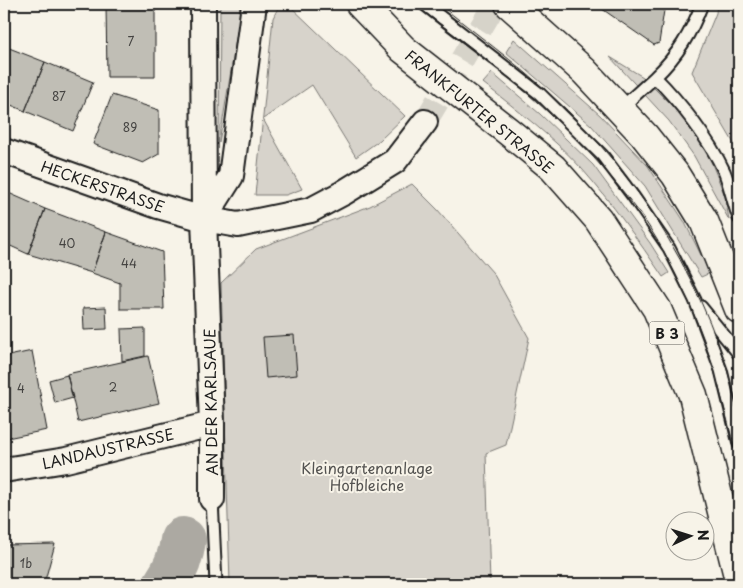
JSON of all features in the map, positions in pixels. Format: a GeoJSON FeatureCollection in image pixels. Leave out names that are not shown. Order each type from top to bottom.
{"type":"FeatureCollection","features":[{"type":"Feature","properties":{"kind":"main road","name":"FRANKFURTER STRASSE"},"geometry":{"type":"LineString","coordinates":[[360,4],[403,49],[553,168],[598,219],[657,308],[693,395],[739,580]]}},
{"type":"Feature","properties":{"kind":"main road"},"geometry":{"type":"LineString","coordinates":[[509,4],[584,70],[644,135],[675,174],[704,220],[739,309]]}},
{"type":"Feature","properties":{"kind":"street","name":"AN DER KARLSAUE"},"geometry":{"type":"LineString","coordinates":[[203,4],[204,219],[212,424],[212,499]]}},
{"type":"Feature","properties":{"kind":"street"},"geometry":{"type":"LineString","coordinates":[[204,219],[231,176],[254,4]]}},
{"type":"Feature","properties":{"kind":"street","name":"HECKERSTRASSE"},"geometry":{"type":"LineString","coordinates":[[4,151],[158,206],[204,219],[238,225],[311,210],[343,193],[395,161],[425,122]]}},
{"type":"Feature","properties":{"kind":"street","name":"LANDAUSTRASSE"},"geometry":{"type":"LineString","coordinates":[[4,470],[66,460],[212,424]]}},
{"type":"Feature","properties":{"kind":"lane"},"geometry":{"type":"LineString","coordinates":[[424,4],[540,94],[602,155],[633,196],[669,248],[695,300],[721,370],[739,444]]}},
{"type":"Feature","properties":{"kind":"lane"},"geometry":{"type":"LineString","coordinates":[[620,109],[672,59],[693,28],[702,4]]}},
{"type":"Feature","properties":{"kind":"lane"},"geometry":{"type":"LineString","coordinates":[[655,77],[674,96],[708,144],[724,171],[739,218]]}},
{"type":"Feature","properties":{"kind":"lane"},"geometry":{"type":"LineString","coordinates":[[695,300],[739,354]]}},
{"type":"Feature","properties":{"kind":"lane","name":"AN DER KARLSAUE"},"geometry":{"type":"LineString","coordinates":[[212,499],[216,584]]}},
{"type":"Feature","properties":{"kind":"green space"},"geometry":{"type":"Polygon","coordinates":[[[220,4],[242,4],[219,143],[220,4]]]}},
{"type":"Feature","properties":{"kind":"green space"},"geometry":{"type":"Polygon","coordinates":[[[280,4],[288,4],[405,116],[380,140],[356,157],[312,85],[263,119],[302,189],[286,195],[255,195],[273,18],[280,4]]]}},
{"type":"Feature","properties":{"kind":"green space"},"geometry":{"type":"Polygon","coordinates":[[[717,4],[739,4],[739,152],[692,72],[716,13],[717,4]]]}},
{"type":"Feature","properties":{"kind":"green space"},"geometry":{"type":"Polygon","coordinates":[[[514,39],[600,115],[648,166],[684,221],[710,273],[701,277],[645,186],[591,125],[506,52],[514,39]]]}},
{"type":"Feature","properties":{"kind":"green space"},"geometry":{"type":"Polygon","coordinates":[[[610,57],[643,77],[683,117],[708,154],[725,196],[729,220],[694,156],[669,121],[610,57]]]}},
{"type":"Feature","properties":{"kind":"green space"},"geometry":{"type":"Polygon","coordinates":[[[492,73],[540,114],[593,165],[650,243],[669,273],[663,277],[614,208],[571,157],[483,83],[492,73]]]}},
{"type":"Feature","properties":{"kind":"green space","name":"Kleingartenanlage Hofbleiche"},"geometry":{"type":"Polygon","coordinates":[[[412,184],[437,209],[493,273],[529,338],[506,445],[486,453],[490,584],[230,584],[221,283],[256,249],[370,206],[412,184]]]}},
{"type":"Feature","properties":{"kind":"building"},"geometry":{"type":"Polygon","coordinates":[[[106,4],[155,4],[155,77],[107,77],[106,4]]]}},
{"type":"Feature","properties":{"kind":"building"},"geometry":{"type":"Polygon","coordinates":[[[595,4],[665,4],[659,43],[654,45],[595,4]]]}},
{"type":"Feature","properties":{"kind":"building"},"geometry":{"type":"Polygon","coordinates":[[[4,46],[45,62],[25,111],[4,102],[4,46]]]}},
{"type":"Feature","properties":{"kind":"building"},"geometry":{"type":"Polygon","coordinates":[[[45,62],[93,82],[73,131],[25,111],[45,62]]]}},
{"type":"Feature","properties":{"kind":"building"},"geometry":{"type":"Polygon","coordinates":[[[112,95],[159,110],[159,154],[143,163],[93,144],[112,95]]]}},
{"type":"Feature","properties":{"kind":"building"},"geometry":{"type":"Polygon","coordinates":[[[4,191],[45,209],[28,254],[4,243],[4,191]]]}},
{"type":"Feature","properties":{"kind":"building"},"geometry":{"type":"Polygon","coordinates":[[[45,209],[106,232],[92,273],[28,254],[45,209]]]}},
{"type":"Feature","properties":{"kind":"building"},"geometry":{"type":"Polygon","coordinates":[[[106,232],[162,252],[164,309],[120,309],[120,283],[92,273],[106,232]]]}},
{"type":"Feature","properties":{"kind":"building"},"geometry":{"type":"Polygon","coordinates":[[[106,307],[107,329],[84,330],[83,308],[106,307]]]}},
{"type":"Feature","properties":{"kind":"building"},"geometry":{"type":"Polygon","coordinates":[[[145,328],[145,356],[122,361],[121,329],[145,328]]]}},
{"type":"Feature","properties":{"kind":"building"},"geometry":{"type":"Polygon","coordinates":[[[294,335],[297,375],[266,378],[263,337],[294,335]]]}},
{"type":"Feature","properties":{"kind":"building"},"geometry":{"type":"Polygon","coordinates":[[[32,351],[47,430],[7,438],[4,420],[4,357],[32,351]]]}},
{"type":"Feature","properties":{"kind":"building"},"geometry":{"type":"Polygon","coordinates":[[[148,356],[159,403],[78,422],[67,374],[148,356]]]}},
{"type":"Feature","properties":{"kind":"building"},"geometry":{"type":"Polygon","coordinates":[[[67,375],[73,398],[55,403],[49,380],[67,375]]]}},
{"type":"Feature","properties":{"kind":"building"},"geometry":{"type":"Polygon","coordinates":[[[55,544],[44,584],[4,584],[4,545],[55,544]]]}},
{"type":"Feature","properties":{"kind":"waterway"},"geometry":{"type":"LineString","coordinates":[[166,584],[178,563],[183,540]]}},
{"type":"Feature","properties":{"kind":"tunnel"},"geometry":{"type":"LineString","coordinates":[[425,122],[495,4]]}},
{"type":"Feature","properties":{"kind":"tram line"},"geometry":{"type":"LineString","coordinates":[[414,4],[496,67],[543,107],[593,157],[649,226],[684,291],[698,324],[719,388],[739,468]]}},
{"type":"Feature","properties":{"kind":"tram line"},"geometry":{"type":"LineString","coordinates":[[439,4],[550,94],[615,163],[643,200],[691,280],[710,322],[726,366],[739,412]]}}]}
